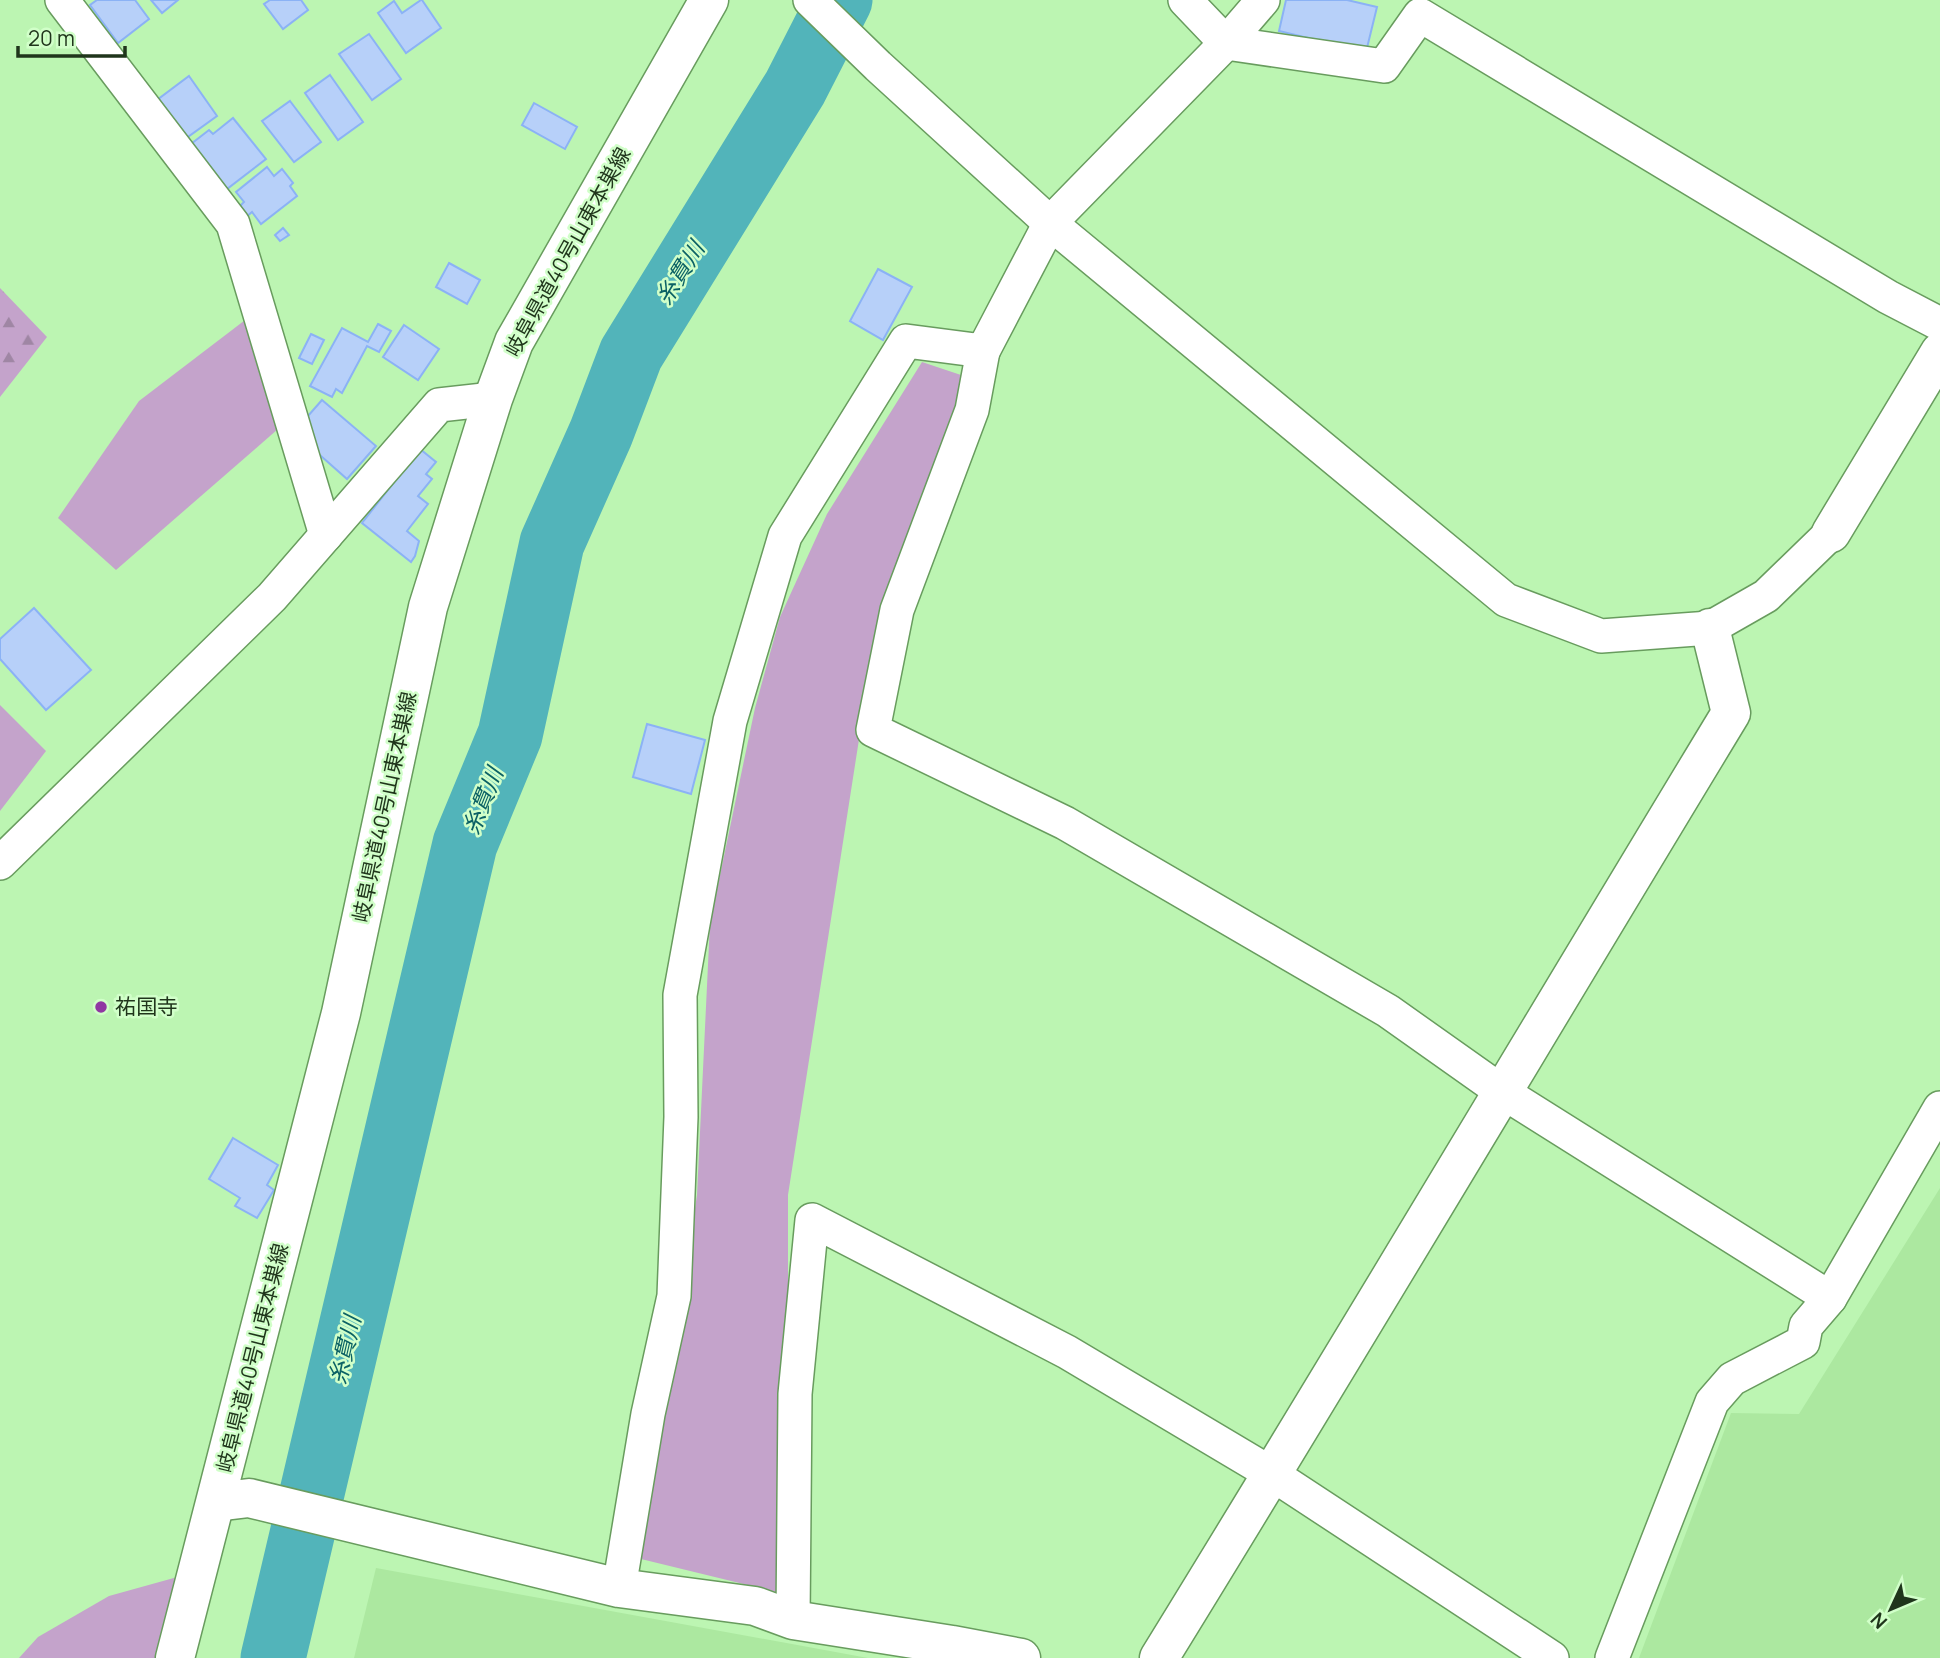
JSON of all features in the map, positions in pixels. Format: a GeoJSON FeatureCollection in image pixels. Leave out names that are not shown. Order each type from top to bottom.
{"type":"FeatureCollection","features":[{"type":"Feature","properties":{"kind":"street"},"geometry":{"type":"LineString","coordinates":[[62,0],[233,224],[326,536]]}},
{"type":"Feature","properties":{"kind":"street","name":"岐阜県道40号山東本巣線"},"geometry":{"type":"LineString","coordinates":[[175,1658],[233,1500],[428,607],[493,399],[514,342],[709,0]]}},
{"type":"Feature","properties":{"kind":"street"},"geometry":{"type":"LineString","coordinates":[[810,0],[1050,223],[1506,600],[1601,636],[1710,628],[1766,596],[1831,533],[1940,352]]}},
{"type":"Feature","properties":{"kind":"street"},"geometry":{"type":"LineString","coordinates":[[1185,0],[1226,43],[1384,66],[1420,15],[1888,297],[1940,324]]}},
{"type":"Feature","properties":{"kind":"street"},"geometry":{"type":"LineString","coordinates":[[1263,0],[1226,43],[1050,223],[983,351],[972,410],[897,610],[873,730],[1077,830],[1388,1011],[1501,1091],[1830,1298]]}},
{"type":"Feature","properties":{"kind":"street"},"geometry":{"type":"LineString","coordinates":[[619,1588],[648,1415],[674,1296],[681,1117],[680,995],[730,720],[740,682],[785,536],[906,341],[983,351]]}},
{"type":"Feature","properties":{"kind":"street"},"geometry":{"type":"LineString","coordinates":[[0,863],[272,597],[439,405],[493,399]]}},
{"type":"Feature","properties":{"kind":"street"},"geometry":{"type":"LineString","coordinates":[[1159,1658],[1731,713],[1710,628]]}},
{"type":"Feature","properties":{"kind":"street"},"geometry":{"type":"LineString","coordinates":[[1612,1658],[1712,1402],[1732,1379],[1803,1342],[1806,1325],[1830,1298],[1940,1108]]}},
{"type":"Feature","properties":{"kind":"street"},"geometry":{"type":"LineString","coordinates":[[793,1620],[795,1394],[812,1220],[1067,1352],[1272,1474],[1552,1658]]}},
{"type":"Feature","properties":{"kind":"street"},"geometry":{"type":"LineString","coordinates":[[233,1500],[354,1523],[619,1588],[755,1606],[793,1620],[1021,1658]]}},
{"type":"Feature","properties":{"kind":"shaded area"},"geometry":{"type":"Polygon","coordinates":[[[1940,1188],[1940,1658],[1639,1658],[1731,1413],[1799,1414],[1940,1188]]]}},
{"type":"Feature","properties":{"kind":"shaded area"},"geometry":{"type":"Polygon","coordinates":[[[376,1568],[868,1658],[354,1658],[376,1568]]]}},
{"type":"Feature","properties":{"kind":"green space"},"geometry":{"type":"Polygon","coordinates":[[[0,288],[47,337],[0,397],[0,288]]]}},
{"type":"Feature","properties":{"kind":"green space"},"geometry":{"type":"Polygon","coordinates":[[[253,314],[278,429],[116,570],[58,518],[139,401],[253,314]]]}},
{"type":"Feature","properties":{"kind":"green space"},"geometry":{"type":"Polygon","coordinates":[[[922,362],[967,377],[860,733],[788,1195],[788,1595],[641,1559],[697,1195],[710,923],[755,708],[780,617],[827,514],[922,362]]]}},
{"type":"Feature","properties":{"kind":"green space"},"geometry":{"type":"Polygon","coordinates":[[[0,705],[46,751],[0,811],[0,705]]]}},
{"type":"Feature","properties":{"kind":"green space"},"geometry":{"type":"Polygon","coordinates":[[[181,1576],[157,1658],[19,1658],[38,1637],[109,1596],[181,1576]]]}},
{"type":"Feature","properties":{"kind":"building"},"geometry":{"type":"Polygon","coordinates":[[[97,0],[135,0],[149,19],[118,43],[90,5],[97,0]]]}},
{"type":"Feature","properties":{"kind":"building"},"geometry":{"type":"Polygon","coordinates":[[[151,0],[178,0],[162,13],[151,0]]]}},
{"type":"Feature","properties":{"kind":"building"},"geometry":{"type":"Polygon","coordinates":[[[270,0],[301,0],[308,10],[283,29],[264,4],[270,0]]]}},
{"type":"Feature","properties":{"kind":"building"},"geometry":{"type":"Polygon","coordinates":[[[421,0],[441,28],[406,53],[378,13],[394,1],[402,13],[421,0]]]}},
{"type":"Feature","properties":{"kind":"building"},"geometry":{"type":"Polygon","coordinates":[[[1286,0],[1347,0],[1377,7],[1366,52],[1279,31],[1286,0]]]}},
{"type":"Feature","properties":{"kind":"building"},"geometry":{"type":"Polygon","coordinates":[[[369,34],[401,79],[372,100],[339,54],[369,34]]]}},
{"type":"Feature","properties":{"kind":"building"},"geometry":{"type":"Polygon","coordinates":[[[330,75],[363,122],[338,140],[305,93],[330,75]]]}},
{"type":"Feature","properties":{"kind":"building"},"geometry":{"type":"Polygon","coordinates":[[[189,76],[217,116],[185,139],[157,100],[189,76]]]}},
{"type":"Feature","properties":{"kind":"building"},"geometry":{"type":"Polygon","coordinates":[[[290,101],[321,142],[294,162],[262,121],[290,101]]]}},
{"type":"Feature","properties":{"kind":"building"},"geometry":{"type":"Polygon","coordinates":[[[534,103],[577,127],[565,149],[522,125],[534,103]]]}},
{"type":"Feature","properties":{"kind":"building"},"geometry":{"type":"Polygon","coordinates":[[[233,118],[266,159],[227,189],[191,144],[209,130],[213,134],[233,118]]]}},
{"type":"Feature","properties":{"kind":"building"},"geometry":{"type":"Polygon","coordinates":[[[267,167],[274,176],[282,169],[293,183],[290,186],[297,196],[261,224],[252,212],[245,218],[238,208],[244,202],[236,192],[267,167]]]}},
{"type":"Feature","properties":{"kind":"building"},"geometry":{"type":"Polygon","coordinates":[[[283,228],[289,235],[280,241],[275,235],[283,228]]]}},
{"type":"Feature","properties":{"kind":"building"},"geometry":{"type":"Polygon","coordinates":[[[449,263],[480,280],[467,304],[436,287],[449,263]]]}},
{"type":"Feature","properties":{"kind":"building"},"geometry":{"type":"Polygon","coordinates":[[[878,269],[912,287],[883,340],[850,321],[878,269]]]}},
{"type":"Feature","properties":{"kind":"building"},"geometry":{"type":"Polygon","coordinates":[[[378,324],[391,331],[379,352],[367,346],[342,393],[336,389],[332,397],[310,386],[342,328],[368,342],[378,324]]]}},
{"type":"Feature","properties":{"kind":"building"},"geometry":{"type":"Polygon","coordinates":[[[404,325],[439,349],[418,380],[383,357],[404,325]]]}},
{"type":"Feature","properties":{"kind":"building"},"geometry":{"type":"Polygon","coordinates":[[[311,334],[324,340],[312,364],[299,358],[311,334]]]}},
{"type":"Feature","properties":{"kind":"building"},"geometry":{"type":"Polygon","coordinates":[[[322,400],[376,446],[347,479],[304,441],[300,425],[322,400]]]}},
{"type":"Feature","properties":{"kind":"building"},"geometry":{"type":"Polygon","coordinates":[[[420,449],[436,462],[426,474],[432,479],[418,496],[428,504],[407,531],[419,541],[411,562],[362,523],[420,449]]]}},
{"type":"Feature","properties":{"kind":"building"},"geometry":{"type":"Polygon","coordinates":[[[34,608],[91,670],[46,710],[0,659],[0,639],[34,608]]]}},
{"type":"Feature","properties":{"kind":"building"},"geometry":{"type":"Polygon","coordinates":[[[647,724],[705,740],[691,794],[633,777],[647,724]]]}},
{"type":"Feature","properties":{"kind":"building"},"geometry":{"type":"Polygon","coordinates":[[[233,1138],[278,1165],[267,1185],[274,1190],[257,1218],[235,1206],[240,1198],[209,1179],[233,1138]]]}},
{"type":"Feature","properties":{"kind":"waterway","name":"糸貫川"},"geometry":{"type":"LineString","coordinates":[[273,1658],[465,844],[510,735],[552,543],[601,433],[631,354],[795,88],[840,0]]}},
{"type":"Feature","properties":{"kind":"place","name":"祐国寺"},"geometry":{"type":"Point","coordinates":[101,1007]}}]}
